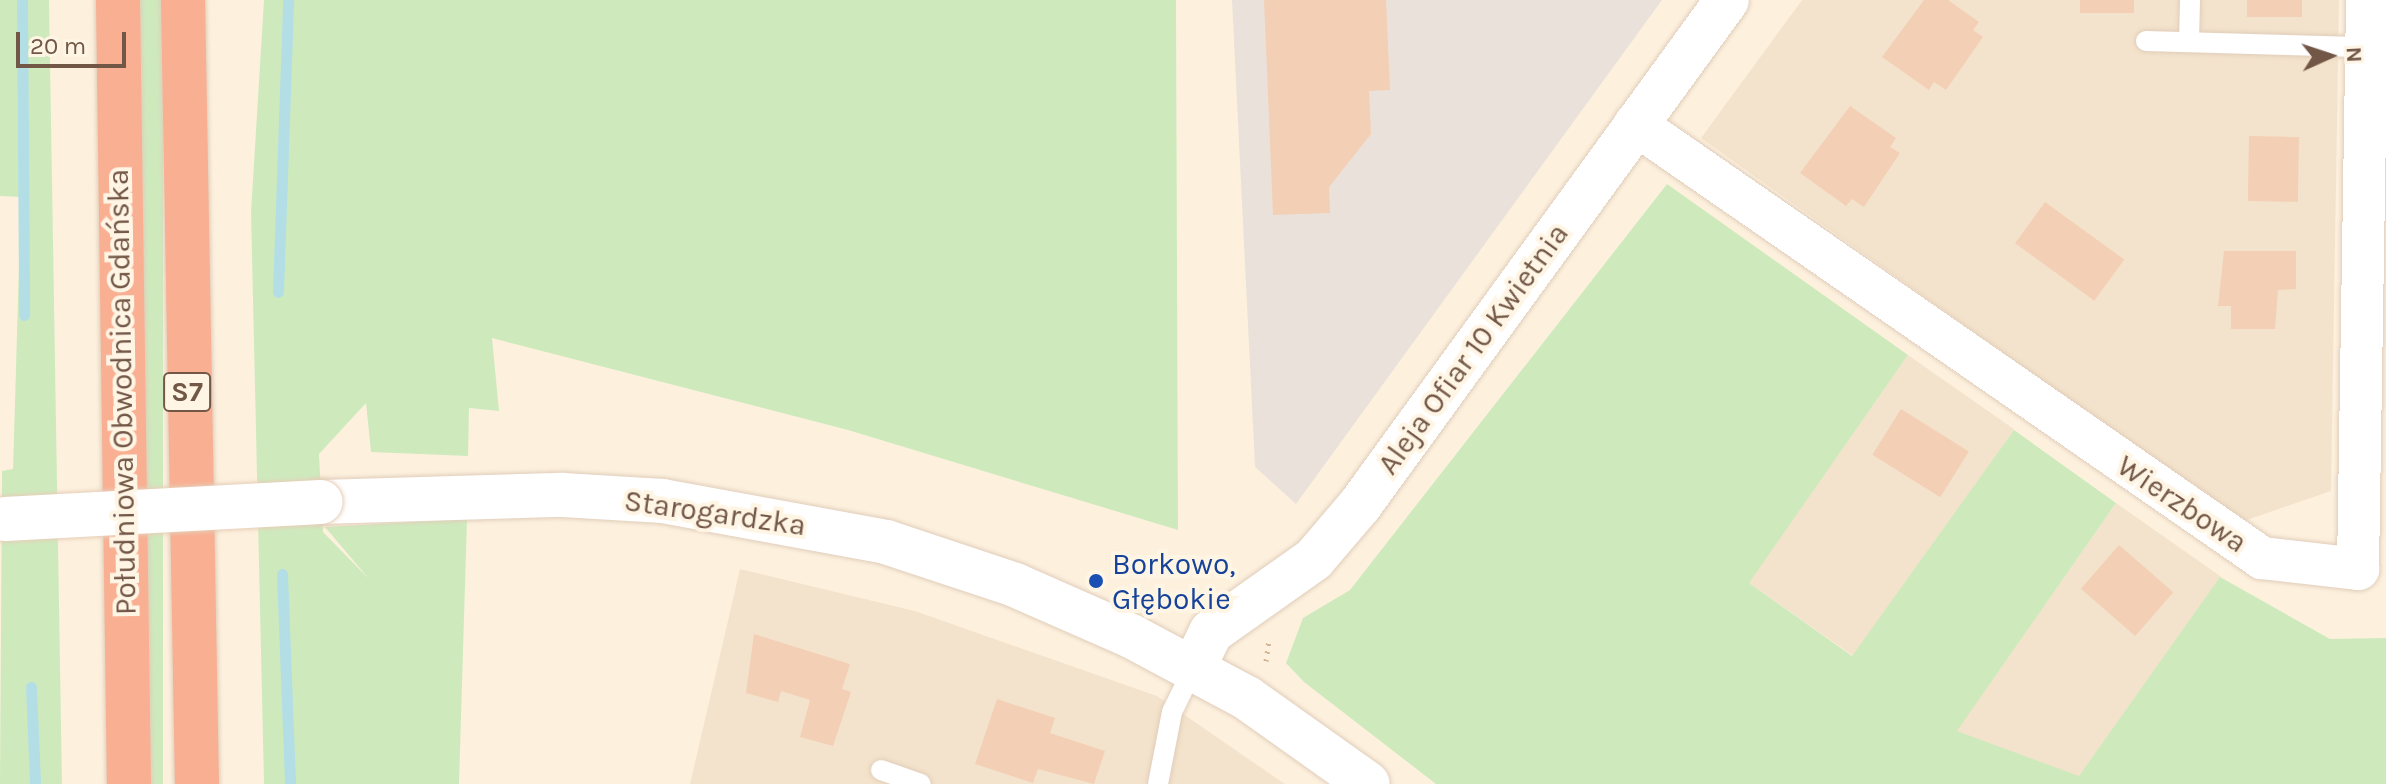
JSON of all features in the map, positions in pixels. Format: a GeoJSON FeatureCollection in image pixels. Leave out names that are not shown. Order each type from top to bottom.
{"type":"FeatureCollection","features":[{"type":"Feature","properties":{"kind":"highway","name":"Południowa Obwodnica Gdańska"},"geometry":{"type":"LineString","coordinates":[[118,0],[129,784]]}},
{"type":"Feature","properties":{"kind":"highway","name":"S7"},"geometry":{"type":"LineString","coordinates":[[183,0],[197,784]]}},
{"type":"Feature","properties":{"kind":"main road","name":"Aleja Ofiar 10 Kwietnia"},"geometry":{"type":"LineString","coordinates":[[1193,669],[1211,632],[1314,559],[1360,505],[1727,0]]}},
{"type":"Feature","properties":{"kind":"main road","name":"Starogardzka"},"geometry":{"type":"LineString","coordinates":[[2,519],[321,502],[563,495],[758,515],[886,542],[1015,585],[1193,669],[1297,730],[1368,784]]}},
{"type":"Feature","properties":{"kind":"street","name":"Wierzbowa"},"geometry":{"type":"LineString","coordinates":[[1635,124],[2262,558],[2358,569],[2367,0]]}},
{"type":"Feature","properties":{"kind":"lane"},"geometry":{"type":"LineString","coordinates":[[2189,42],[2190,0]]}},
{"type":"Feature","properties":{"kind":"lane"},"geometry":{"type":"LineString","coordinates":[[2146,41],[2366,47]]}},
{"type":"Feature","properties":{"kind":"lane"},"geometry":{"type":"LineString","coordinates":[[1158,784],[1172,712],[1193,669]]}},
{"type":"Feature","properties":{"kind":"lane"},"geometry":{"type":"LineString","coordinates":[[881,770],[921,784]]}},
{"type":"Feature","properties":{"kind":"shaded area"},"geometry":{"type":"Polygon","coordinates":[[[1232,0],[1662,0],[1296,504],[1255,467],[1232,0]]]}},
{"type":"Feature","properties":{"kind":"shaded area"},"geometry":{"type":"Polygon","coordinates":[[[1802,0],[2339,0],[2331,491],[2241,522],[1701,138],[1802,0]]]}},
{"type":"Feature","properties":{"kind":"shaded area"},"geometry":{"type":"Polygon","coordinates":[[[1908,355],[2014,430],[1855,657],[1749,583],[1908,355]]]}},
{"type":"Feature","properties":{"kind":"shaded area"},"geometry":{"type":"Polygon","coordinates":[[[2116,503],[2221,576],[2076,784],[2033,784],[1957,731],[2116,503]]]}},
{"type":"Feature","properties":{"kind":"shaded area"},"geometry":{"type":"Polygon","coordinates":[[[740,569],[915,611],[1157,696],[1285,784],[690,784],[740,569]]]}},
{"type":"Feature","properties":{"kind":"green space"},"geometry":{"type":"Polygon","coordinates":[[[0,0],[49,0],[62,784],[0,784],[2,471],[13,469],[21,197],[0,196],[0,0]]]}},
{"type":"Feature","properties":{"kind":"green space"},"geometry":{"type":"Polygon","coordinates":[[[138,0],[163,0],[163,784],[138,784],[138,0]]]}},
{"type":"Feature","properties":{"kind":"green space"},"geometry":{"type":"Polygon","coordinates":[[[264,0],[1176,0],[1178,530],[848,430],[492,338],[499,411],[469,408],[468,456],[371,452],[366,403],[319,454],[323,532],[369,579],[325,527],[467,519],[459,784],[264,784],[251,212],[264,0]]]}},
{"type":"Feature","properties":{"kind":"green space"},"geometry":{"type":"Polygon","coordinates":[[[1667,184],[1908,355],[1749,583],[1852,656],[2014,430],[2116,503],[1957,731],[2079,776],[2220,577],[2330,639],[2386,638],[2386,784],[1436,784],[1304,682],[1286,663],[1303,618],[1350,590],[1667,184]]]}},
{"type":"Feature","properties":{"kind":"building"},"geometry":{"type":"Polygon","coordinates":[[[1264,0],[1386,0],[1390,90],[1369,91],[1371,134],[1329,187],[1330,213],[1273,215],[1264,0]]]}},
{"type":"Feature","properties":{"kind":"building"},"geometry":{"type":"Polygon","coordinates":[[[1924,0],[1948,0],[1979,22],[1973,30],[1983,37],[1946,90],[1934,82],[1929,90],[1882,57],[1924,0]]]}},
{"type":"Feature","properties":{"kind":"building"},"geometry":{"type":"Polygon","coordinates":[[[2080,0],[2134,0],[2134,13],[2080,13],[2080,0]]]}},
{"type":"Feature","properties":{"kind":"building"},"geometry":{"type":"Polygon","coordinates":[[[2247,0],[2302,0],[2302,17],[2247,17],[2247,0]]]}},
{"type":"Feature","properties":{"kind":"building"},"geometry":{"type":"Polygon","coordinates":[[[1850,106],[1896,138],[1890,147],[1900,153],[1864,207],[1852,199],[1846,206],[1800,173],[1850,106]]]}},
{"type":"Feature","properties":{"kind":"building"},"geometry":{"type":"Polygon","coordinates":[[[2249,136],[2299,137],[2298,202],[2248,201],[2249,136]]]}},
{"type":"Feature","properties":{"kind":"building"},"geometry":{"type":"Polygon","coordinates":[[[2045,202],[2124,260],[2094,301],[2015,243],[2045,202]]]}},
{"type":"Feature","properties":{"kind":"building"},"geometry":{"type":"Polygon","coordinates":[[[2224,251],[2296,251],[2296,289],[2278,290],[2275,329],[2231,329],[2231,306],[2218,306],[2224,251]]]}},
{"type":"Feature","properties":{"kind":"building"},"geometry":{"type":"Polygon","coordinates":[[[1901,409],[1969,451],[1940,497],[1872,455],[1901,409]]]}},
{"type":"Feature","properties":{"kind":"building"},"geometry":{"type":"Polygon","coordinates":[[[2119,545],[2173,592],[2135,636],[2081,589],[2119,545]]]}},
{"type":"Feature","properties":{"kind":"building"},"geometry":{"type":"Polygon","coordinates":[[[754,634],[850,664],[842,689],[851,692],[833,746],[800,737],[810,700],[781,691],[778,702],[746,693],[754,634]]]}},
{"type":"Feature","properties":{"kind":"building"},"geometry":{"type":"Polygon","coordinates":[[[997,699],[1055,718],[1050,733],[1105,751],[1094,784],[1038,769],[1033,783],[975,764],[997,699]]]}},
{"type":"Feature","properties":{"kind":"waterway"},"geometry":{"type":"LineString","coordinates":[[22,0],[24,315]]}},
{"type":"Feature","properties":{"kind":"waterway"},"geometry":{"type":"LineString","coordinates":[[278,292],[288,0]]}},
{"type":"Feature","properties":{"kind":"waterway"},"geometry":{"type":"LineString","coordinates":[[282,574],[290,784]]}},
{"type":"Feature","properties":{"kind":"waterway"},"geometry":{"type":"LineString","coordinates":[[31,687],[35,784]]}},
{"type":"Feature","properties":{"kind":"place","name":"Borkowo, Głębokie"},"geometry":{"type":"Point","coordinates":[1096,581]}}]}
